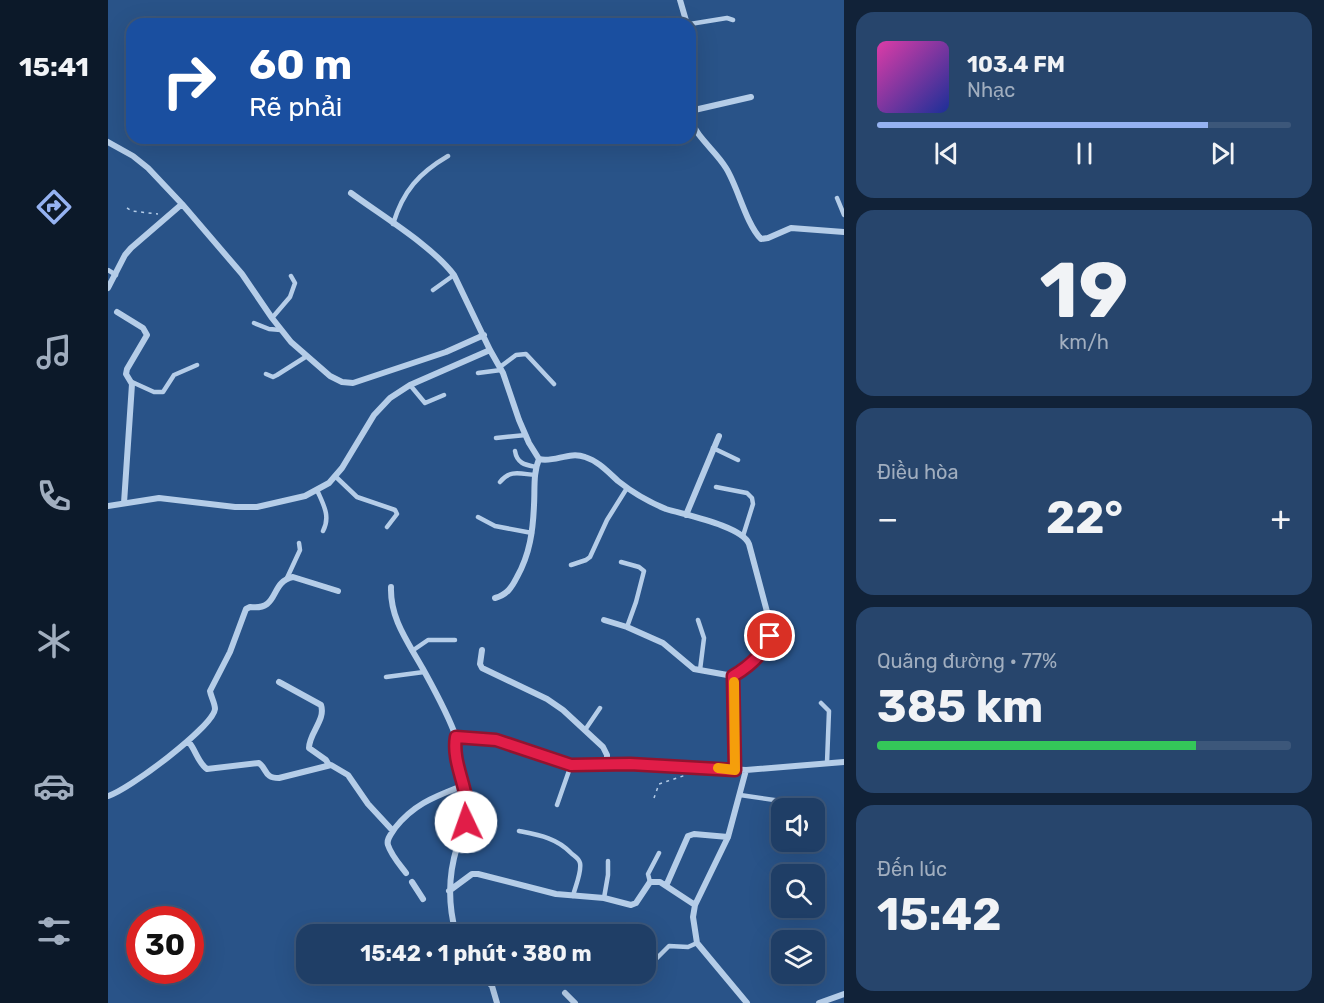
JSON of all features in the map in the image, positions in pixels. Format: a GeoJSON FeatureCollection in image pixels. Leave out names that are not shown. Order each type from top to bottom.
{"type":"FeatureCollection","features":[{"type":"Feature","properties":{"kind":"street"},"geometry":{"type":"LineString","coordinates":[[680,0],[686,18]]}},
{"type":"Feature","properties":{"kind":"street"},"geometry":{"type":"LineString","coordinates":[[696,110],[751,97]]}},
{"type":"Feature","properties":{"kind":"street"},"geometry":{"type":"LineString","coordinates":[[696,130],[726,166],[755,230],[761,238],[768,238],[791,228],[844,232]]}},
{"type":"Feature","properties":{"kind":"street"},"geometry":{"type":"LineString","coordinates":[[108,142],[133,156],[182,204],[242,274],[280,330],[330,376],[342,382],[353,383],[446,352],[487,342]]}},
{"type":"Feature","properties":{"kind":"street"},"geometry":{"type":"LineString","coordinates":[[351,193],[420,244],[454,275],[500,368],[526,435],[539,459],[535,475],[532,532],[523,566],[503,596],[495,598]]}},
{"type":"Feature","properties":{"kind":"street"},"geometry":{"type":"LineString","coordinates":[[108,288],[130,248],[182,204]]}},
{"type":"Feature","properties":{"kind":"street"},"geometry":{"type":"LineString","coordinates":[[117,312],[146,332],[144,343],[127,369],[127,378],[132,385],[124,503]]}},
{"type":"Feature","properties":{"kind":"street"},"geometry":{"type":"LineString","coordinates":[[108,506],[159,498],[235,507],[257,507],[305,496],[329,483],[342,468],[374,415],[390,398],[487,342]]}},
{"type":"Feature","properties":{"kind":"street"},"geometry":{"type":"LineString","coordinates":[[686,515],[719,436]]}},
{"type":"Feature","properties":{"kind":"street"},"geometry":{"type":"LineString","coordinates":[[539,459],[583,456],[605,469],[627,488],[648,501],[731,529],[743,536],[749,544],[770,628],[766,645],[760,654],[745,669],[733,676],[690,667],[663,644],[627,627],[604,620]]}},
{"type":"Feature","properties":{"kind":"street"},"geometry":{"type":"LineString","coordinates":[[108,796],[123,790],[188,741],[215,710],[210,691],[230,652],[246,609],[265,606],[282,581],[287,578],[293,577],[338,591]]}},
{"type":"Feature","properties":{"kind":"street"},"geometry":{"type":"LineString","coordinates":[[391,587],[390,599],[395,620],[456,737],[455,745],[462,786],[467,800],[467,816],[454,855],[449,891],[454,924]]}},
{"type":"Feature","properties":{"kind":"street"},"geometry":{"type":"LineString","coordinates":[[482,650],[480,658],[482,668],[548,699],[606,751],[607,764]]}},
{"type":"Feature","properties":{"kind":"street"},"geometry":{"type":"LineString","coordinates":[[733,676],[735,770]]}},
{"type":"Feature","properties":{"kind":"street"},"geometry":{"type":"LineString","coordinates":[[279,682],[321,705],[322,716],[312,732],[309,745],[311,751],[329,765],[348,775],[368,804],[393,831]]}},
{"type":"Feature","properties":{"kind":"street"},"geometry":{"type":"LineString","coordinates":[[456,737],[496,740],[571,765],[607,764],[746,770],[844,762]]}},
{"type":"Feature","properties":{"kind":"street"},"geometry":{"type":"LineString","coordinates":[[188,741],[201,765],[207,769],[259,764],[272,778],[279,778],[329,765]]}},
{"type":"Feature","properties":{"kind":"street"},"geometry":{"type":"LineString","coordinates":[[746,770],[728,837],[695,905],[693,917],[697,943],[747,1003]]}},
{"type":"Feature","properties":{"kind":"street"},"geometry":{"type":"LineString","coordinates":[[406,873],[388,845],[388,838],[414,808],[462,786]]}},
{"type":"Feature","properties":{"kind":"street"},"geometry":{"type":"LineString","coordinates":[[666,886],[688,836],[694,834],[728,837]]}},
{"type":"Feature","properties":{"kind":"street"},"geometry":{"type":"LineString","coordinates":[[449,891],[472,874],[478,874],[555,894],[604,898],[634,904],[650,882],[660,882],[695,905]]}},
{"type":"Feature","properties":{"kind":"street"},"geometry":{"type":"LineString","coordinates":[[412,882],[423,899]]}},
{"type":"Feature","properties":{"kind":"street"},"geometry":{"type":"LineString","coordinates":[[490,984],[497,1003]]}},
{"type":"Feature","properties":{"kind":"street"},"geometry":{"type":"LineString","coordinates":[[565,993],[575,1003]]}},
{"type":"Feature","properties":{"kind":"street"},"geometry":{"type":"LineString","coordinates":[[819,1003],[844,994]]}},
{"type":"Feature","properties":{"kind":"lane"},"geometry":{"type":"LineString","coordinates":[[696,23],[727,18],[733,20]]}},
{"type":"Feature","properties":{"kind":"lane"},"geometry":{"type":"LineString","coordinates":[[393,224],[400,206],[421,174],[448,156]]}},
{"type":"Feature","properties":{"kind":"lane"},"geometry":{"type":"LineString","coordinates":[[837,198],[844,215]]}},
{"type":"Feature","properties":{"kind":"lane"},"geometry":{"type":"LineString","coordinates":[[108,270],[116,274]]}},
{"type":"Feature","properties":{"kind":"lane"},"geometry":{"type":"LineString","coordinates":[[433,291],[454,275]]}},
{"type":"Feature","properties":{"kind":"lane"},"geometry":{"type":"LineString","coordinates":[[272,318],[284,307],[290,297],[295,284],[291,276]]}},
{"type":"Feature","properties":{"kind":"lane"},"geometry":{"type":"LineString","coordinates":[[254,323],[268,329],[280,330]]}},
{"type":"Feature","properties":{"kind":"lane"},"geometry":{"type":"LineString","coordinates":[[478,373],[500,368],[510,359],[526,354],[554,384]]}},
{"type":"Feature","properties":{"kind":"lane"},"geometry":{"type":"LineString","coordinates":[[266,375],[273,377],[307,356]]}},
{"type":"Feature","properties":{"kind":"lane"},"geometry":{"type":"LineString","coordinates":[[132,385],[159,393],[165,390],[174,375],[197,365]]}},
{"type":"Feature","properties":{"kind":"lane"},"geometry":{"type":"LineString","coordinates":[[410,386],[425,403],[444,395]]}},
{"type":"Feature","properties":{"kind":"lane"},"geometry":{"type":"LineString","coordinates":[[496,438],[526,435]]}},
{"type":"Feature","properties":{"kind":"lane"},"geometry":{"type":"LineString","coordinates":[[714,448],[738,460]]}},
{"type":"Feature","properties":{"kind":"lane"},"geometry":{"type":"LineString","coordinates":[[515,451],[520,462],[536,467]]}},
{"type":"Feature","properties":{"kind":"lane"},"geometry":{"type":"LineString","coordinates":[[500,482],[505,475],[510,473],[535,475]]}},
{"type":"Feature","properties":{"kind":"lane"},"geometry":{"type":"LineString","coordinates":[[335,476],[357,497],[395,510],[397,514],[387,527]]}},
{"type":"Feature","properties":{"kind":"lane"},"geometry":{"type":"LineString","coordinates":[[716,486],[747,493],[752,498],[753,504],[743,536]]}},
{"type":"Feature","properties":{"kind":"lane"},"geometry":{"type":"LineString","coordinates":[[571,565],[590,557],[607,520],[627,488]]}},
{"type":"Feature","properties":{"kind":"lane"},"geometry":{"type":"LineString","coordinates":[[317,490],[328,516],[328,523],[323,531]]}},
{"type":"Feature","properties":{"kind":"lane"},"geometry":{"type":"LineString","coordinates":[[478,516],[495,526],[532,532]]}},
{"type":"Feature","properties":{"kind":"lane"},"geometry":{"type":"LineString","coordinates":[[287,578],[300,550],[299,543]]}},
{"type":"Feature","properties":{"kind":"lane"},"geometry":{"type":"LineString","coordinates":[[621,562],[639,567],[644,571],[627,627]]}},
{"type":"Feature","properties":{"kind":"lane"},"geometry":{"type":"LineString","coordinates":[[698,621],[704,638],[700,670]]}},
{"type":"Feature","properties":{"kind":"lane"},"geometry":{"type":"LineString","coordinates":[[412,651],[428,640],[455,640]]}},
{"type":"Feature","properties":{"kind":"lane"},"geometry":{"type":"LineString","coordinates":[[386,677],[424,672]]}},
{"type":"Feature","properties":{"kind":"lane"},"geometry":{"type":"LineString","coordinates":[[821,703],[829,711],[827,763]]}},
{"type":"Feature","properties":{"kind":"lane"},"geometry":{"type":"LineString","coordinates":[[585,730],[600,708]]}},
{"type":"Feature","properties":{"kind":"lane"},"geometry":{"type":"LineString","coordinates":[[558,805],[571,765]]}},
{"type":"Feature","properties":{"kind":"lane"},"geometry":{"type":"LineString","coordinates":[[740,795],[771,800]]}},
{"type":"Feature","properties":{"kind":"lane"},"geometry":{"type":"LineString","coordinates":[[519,831],[558,842],[578,859],[580,869],[573,896]]}},
{"type":"Feature","properties":{"kind":"lane"},"geometry":{"type":"LineString","coordinates":[[650,882],[648,874],[659,853]]}},
{"type":"Feature","properties":{"kind":"lane"},"geometry":{"type":"LineString","coordinates":[[604,898],[608,861]]}},
{"type":"Feature","properties":{"kind":"lane"},"geometry":{"type":"LineString","coordinates":[[656,959],[669,946],[688,947],[697,943]]}},
{"type":"Feature","properties":{"kind":"path"},"geometry":{"type":"LineString","coordinates":[[127,208],[132,211],[167,216]]}},
{"type":"Feature","properties":{"kind":"path"},"geometry":{"type":"LineString","coordinates":[[654,798],[659,784],[686,774]]}},
{"type":"Feature","properties":{"kind":"slow traffic"},"geometry":{"type":"LineString","coordinates":[[718,768],[735,770],[734,682]]}},
{"type":"Feature","properties":{"kind":"route"},"geometry":{"type":"LineString","coordinates":[[466,822],[468,808],[457,758],[456,737],[496,740],[571,765],[630,764],[735,770],[733,676],[745,669],[760,654],[770,636]]}}]}
